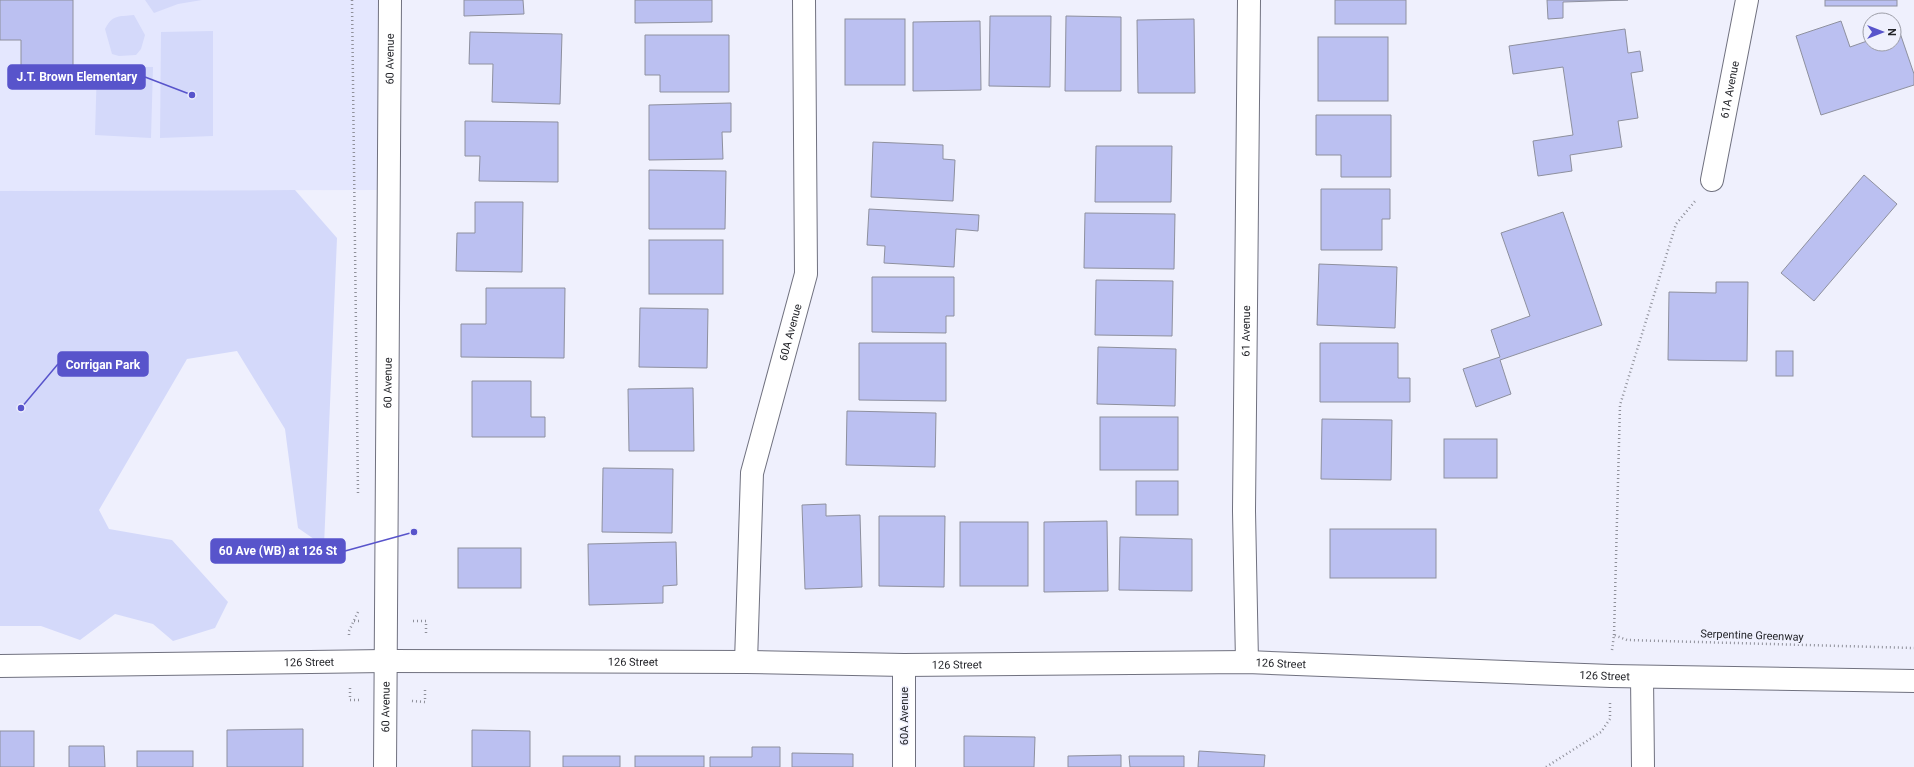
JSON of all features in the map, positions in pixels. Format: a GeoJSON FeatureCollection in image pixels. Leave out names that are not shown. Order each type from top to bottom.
{"type":"FeatureCollection","features":[{"type":"Feature","properties":{"kind":"street","name":"60 Avenue"},"geometry":{"type":"LineString","coordinates":[[385,767],[390,0]]}},
{"type":"Feature","properties":{"kind":"street","name":"60A Avenue"},"geometry":{"type":"LineString","coordinates":[[746,662],[752,473],[806,274],[804,0]]}},
{"type":"Feature","properties":{"kind":"street","name":"61 Avenue"},"geometry":{"type":"LineString","coordinates":[[1247,662],[1244,511],[1249,0]]}},
{"type":"Feature","properties":{"kind":"street","name":"61A Avenue"},"geometry":{"type":"LineString","coordinates":[[1712,180],[1747,0]]}},
{"type":"Feature","properties":{"kind":"street","name":"126 Street"},"geometry":{"type":"LineString","coordinates":[[0,666],[386,661],[746,662],[904,666],[1247,662],[1642,677],[1914,681]]}},
{"type":"Feature","properties":{"kind":"street","name":"60A Avenue"},"geometry":{"type":"LineString","coordinates":[[904,666],[904,767]]}},
{"type":"Feature","properties":{"kind":"street"},"geometry":{"type":"LineString","coordinates":[[1642,677],[1643,767]]}},
{"type":"Feature","properties":{"kind":"path"},"geometry":{"type":"LineString","coordinates":[[352,0],[358,499]]}},
{"type":"Feature","properties":{"kind":"path"},"geometry":{"type":"LineString","coordinates":[[1612,651],[1614,636],[1620,405],[1676,224],[1712,180]]}},
{"type":"Feature","properties":{"kind":"path"},"geometry":{"type":"LineString","coordinates":[[349,631],[360,610]]}},
{"type":"Feature","properties":{"kind":"path","name":"Serpentine Greenway"},"geometry":{"type":"LineString","coordinates":[[1614,636],[1627,640],[1914,648]]}},
{"type":"Feature","properties":{"kind":"path"},"geometry":{"type":"LineString","coordinates":[[1546,767],[1601,732],[1610,719],[1610,708]]}},
{"type":"Feature","properties":{"kind":"shaded area"},"geometry":{"type":"Polygon","coordinates":[[[0,0],[384,0],[383,190],[0,191],[0,0]]]}},
{"type":"Feature","properties":{"kind":"shaded area"},"geometry":{"type":"Polygon","coordinates":[[[145,0],[202,0],[178,4],[154,13],[145,0]]]}},
{"type":"Feature","properties":{"kind":"shaded area"},"geometry":{"type":"Polygon","coordinates":[[[134,15],[145,35],[141,49],[136,55],[119,56],[112,54],[105,29],[116,17],[134,15]]]}},
{"type":"Feature","properties":{"kind":"shaded area"},"geometry":{"type":"Polygon","coordinates":[[[213,31],[213,136],[160,138],[161,32],[213,31]]]}},
{"type":"Feature","properties":{"kind":"shaded area"},"geometry":{"type":"Polygon","coordinates":[[[97,66],[153,67],[151,138],[95,135],[97,66]]]}},
{"type":"Feature","properties":{"kind":"shaded area"},"geometry":{"type":"Polygon","coordinates":[[[295,190],[337,238],[324,546],[298,528],[285,429],[237,351],[187,359],[99,510],[109,529],[172,540],[228,602],[215,628],[173,641],[153,624],[115,614],[80,640],[41,626],[0,626],[0,191],[295,190]]]}},
{"type":"Feature","properties":{"kind":"building"},"geometry":{"type":"Polygon","coordinates":[[[0,0],[73,0],[73,88],[21,88],[21,40],[0,40],[0,0]]]}},
{"type":"Feature","properties":{"kind":"building"},"geometry":{"type":"Polygon","coordinates":[[[464,0],[523,0],[524,14],[464,16],[464,0]]]}},
{"type":"Feature","properties":{"kind":"building"},"geometry":{"type":"Polygon","coordinates":[[[635,0],[712,0],[712,22],[635,23],[635,0]]]}},
{"type":"Feature","properties":{"kind":"building"},"geometry":{"type":"Polygon","coordinates":[[[1335,0],[1406,0],[1406,24],[1335,24],[1335,0]]]}},
{"type":"Feature","properties":{"kind":"building"},"geometry":{"type":"Polygon","coordinates":[[[1547,0],[1628,0],[1563,2],[1563,18],[1548,19],[1547,0]]]}},
{"type":"Feature","properties":{"kind":"building"},"geometry":{"type":"Polygon","coordinates":[[[1825,0],[1897,0],[1897,6],[1825,6],[1825,0]]]}},
{"type":"Feature","properties":{"kind":"building"},"geometry":{"type":"Polygon","coordinates":[[[990,16],[1051,16],[1050,87],[989,86],[990,16]]]}},
{"type":"Feature","properties":{"kind":"building"},"geometry":{"type":"Polygon","coordinates":[[[1066,16],[1121,17],[1121,91],[1065,91],[1066,16]]]}},
{"type":"Feature","properties":{"kind":"building"},"geometry":{"type":"Polygon","coordinates":[[[845,19],[905,19],[905,85],[845,85],[845,19]]]}},
{"type":"Feature","properties":{"kind":"building"},"geometry":{"type":"Polygon","coordinates":[[[1194,19],[1195,93],[1138,93],[1137,20],[1194,19]]]}},
{"type":"Feature","properties":{"kind":"building"},"geometry":{"type":"Polygon","coordinates":[[[980,21],[981,90],[913,91],[913,22],[980,21]]]}},
{"type":"Feature","properties":{"kind":"building"},"geometry":{"type":"Polygon","coordinates":[[[1841,21],[1850,47],[1862,43],[1862,52],[1902,52],[1902,39],[1914,74],[1914,85],[1821,115],[1796,36],[1841,21]]]}},
{"type":"Feature","properties":{"kind":"building"},"geometry":{"type":"Polygon","coordinates":[[[1625,29],[1628,53],[1640,51],[1643,71],[1631,73],[1638,118],[1618,121],[1622,147],[1570,155],[1572,171],[1538,176],[1533,141],[1573,135],[1563,67],[1513,74],[1509,46],[1625,29]]]}},
{"type":"Feature","properties":{"kind":"building"},"geometry":{"type":"Polygon","coordinates":[[[470,32],[562,34],[560,104],[492,102],[493,64],[469,64],[470,32]]]}},
{"type":"Feature","properties":{"kind":"building"},"geometry":{"type":"Polygon","coordinates":[[[645,35],[729,35],[729,92],[660,92],[660,75],[645,75],[645,35]]]}},
{"type":"Feature","properties":{"kind":"building"},"geometry":{"type":"Polygon","coordinates":[[[1318,37],[1388,37],[1388,101],[1318,101],[1318,37]]]}},
{"type":"Feature","properties":{"kind":"building"},"geometry":{"type":"Polygon","coordinates":[[[731,103],[731,132],[722,132],[723,159],[649,160],[649,105],[731,103]]]}},
{"type":"Feature","properties":{"kind":"building"},"geometry":{"type":"Polygon","coordinates":[[[1316,115],[1391,115],[1391,177],[1341,177],[1341,155],[1316,155],[1316,115]]]}},
{"type":"Feature","properties":{"kind":"building"},"geometry":{"type":"Polygon","coordinates":[[[465,121],[558,122],[558,182],[479,181],[480,156],[465,156],[465,121]]]}},
{"type":"Feature","properties":{"kind":"building"},"geometry":{"type":"Polygon","coordinates":[[[873,142],[943,145],[943,159],[955,160],[953,201],[871,197],[873,142]]]}},
{"type":"Feature","properties":{"kind":"building"},"geometry":{"type":"Polygon","coordinates":[[[1096,146],[1172,146],[1171,202],[1095,202],[1096,146]]]}},
{"type":"Feature","properties":{"kind":"building"},"geometry":{"type":"Polygon","coordinates":[[[649,170],[726,171],[725,229],[649,229],[649,170]]]}},
{"type":"Feature","properties":{"kind":"building"},"geometry":{"type":"Polygon","coordinates":[[[1864,175],[1897,204],[1814,301],[1781,273],[1864,175]]]}},
{"type":"Feature","properties":{"kind":"building"},"geometry":{"type":"Polygon","coordinates":[[[1321,189],[1390,189],[1390,219],[1382,219],[1382,250],[1321,250],[1321,189]]]}},
{"type":"Feature","properties":{"kind":"building"},"geometry":{"type":"Polygon","coordinates":[[[475,202],[523,202],[522,272],[456,271],[457,233],[475,233],[475,202]]]}},
{"type":"Feature","properties":{"kind":"building"},"geometry":{"type":"Polygon","coordinates":[[[869,209],[979,215],[978,231],[956,229],[954,267],[884,263],[885,246],[867,245],[869,209]]]}},
{"type":"Feature","properties":{"kind":"building"},"geometry":{"type":"Polygon","coordinates":[[[1563,212],[1602,325],[1500,360],[1511,394],[1476,407],[1463,369],[1500,357],[1491,330],[1530,316],[1501,233],[1563,212]]]}},
{"type":"Feature","properties":{"kind":"building"},"geometry":{"type":"Polygon","coordinates":[[[1085,213],[1175,214],[1174,269],[1084,268],[1085,213]]]}},
{"type":"Feature","properties":{"kind":"building"},"geometry":{"type":"Polygon","coordinates":[[[649,240],[723,240],[723,294],[649,294],[649,240]]]}},
{"type":"Feature","properties":{"kind":"building"},"geometry":{"type":"Polygon","coordinates":[[[1319,264],[1397,267],[1395,328],[1317,325],[1319,264]]]}},
{"type":"Feature","properties":{"kind":"building"},"geometry":{"type":"Polygon","coordinates":[[[872,277],[954,277],[954,316],[946,316],[946,333],[872,332],[872,277]]]}},
{"type":"Feature","properties":{"kind":"building"},"geometry":{"type":"Polygon","coordinates":[[[1096,280],[1173,281],[1172,336],[1095,335],[1096,280]]]}},
{"type":"Feature","properties":{"kind":"building"},"geometry":{"type":"Polygon","coordinates":[[[1716,282],[1748,282],[1747,361],[1668,360],[1669,292],[1716,293],[1716,282]]]}},
{"type":"Feature","properties":{"kind":"building"},"geometry":{"type":"Polygon","coordinates":[[[486,288],[565,288],[564,358],[461,357],[461,324],[486,324],[486,288]]]}},
{"type":"Feature","properties":{"kind":"building"},"geometry":{"type":"Polygon","coordinates":[[[640,308],[708,309],[707,368],[639,367],[640,308]]]}},
{"type":"Feature","properties":{"kind":"building"},"geometry":{"type":"Polygon","coordinates":[[[859,343],[946,343],[946,401],[859,400],[859,343]]]}},
{"type":"Feature","properties":{"kind":"building"},"geometry":{"type":"Polygon","coordinates":[[[1320,343],[1398,343],[1398,378],[1410,378],[1410,402],[1320,402],[1320,343]]]}},
{"type":"Feature","properties":{"kind":"building"},"geometry":{"type":"Polygon","coordinates":[[[1098,347],[1176,349],[1175,406],[1097,404],[1098,347]]]}},
{"type":"Feature","properties":{"kind":"building"},"geometry":{"type":"Polygon","coordinates":[[[1776,351],[1793,351],[1793,376],[1776,376],[1776,351]]]}},
{"type":"Feature","properties":{"kind":"building"},"geometry":{"type":"Polygon","coordinates":[[[472,381],[531,381],[531,417],[545,417],[545,437],[472,437],[472,381]]]}},
{"type":"Feature","properties":{"kind":"building"},"geometry":{"type":"Polygon","coordinates":[[[693,388],[694,451],[629,451],[628,389],[693,388]]]}},
{"type":"Feature","properties":{"kind":"building"},"geometry":{"type":"Polygon","coordinates":[[[847,411],[936,413],[935,467],[846,465],[847,411]]]}},
{"type":"Feature","properties":{"kind":"building"},"geometry":{"type":"Polygon","coordinates":[[[1100,417],[1178,417],[1178,470],[1100,470],[1100,417]]]}},
{"type":"Feature","properties":{"kind":"building"},"geometry":{"type":"Polygon","coordinates":[[[1322,419],[1392,420],[1391,480],[1321,479],[1322,419]]]}},
{"type":"Feature","properties":{"kind":"building"},"geometry":{"type":"Polygon","coordinates":[[[1444,439],[1497,439],[1497,478],[1444,478],[1444,439]]]}},
{"type":"Feature","properties":{"kind":"building"},"geometry":{"type":"Polygon","coordinates":[[[603,468],[673,469],[672,533],[602,532],[603,468]]]}},
{"type":"Feature","properties":{"kind":"building"},"geometry":{"type":"Polygon","coordinates":[[[1136,481],[1178,481],[1178,515],[1136,515],[1136,481]]]}},
{"type":"Feature","properties":{"kind":"building"},"geometry":{"type":"Polygon","coordinates":[[[826,504],[826,516],[860,515],[862,587],[805,589],[802,505],[826,504]]]}},
{"type":"Feature","properties":{"kind":"building"},"geometry":{"type":"Polygon","coordinates":[[[879,516],[945,516],[944,587],[879,586],[879,516]]]}},
{"type":"Feature","properties":{"kind":"building"},"geometry":{"type":"Polygon","coordinates":[[[1107,521],[1108,591],[1044,592],[1044,522],[1107,521]]]}},
{"type":"Feature","properties":{"kind":"building"},"geometry":{"type":"Polygon","coordinates":[[[960,522],[1028,522],[1028,586],[960,586],[960,522]]]}},
{"type":"Feature","properties":{"kind":"building"},"geometry":{"type":"Polygon","coordinates":[[[1330,529],[1436,529],[1436,578],[1330,578],[1330,529]]]}},
{"type":"Feature","properties":{"kind":"building"},"geometry":{"type":"Polygon","coordinates":[[[1120,537],[1192,539],[1192,591],[1119,590],[1120,537]]]}},
{"type":"Feature","properties":{"kind":"building"},"geometry":{"type":"Polygon","coordinates":[[[676,542],[677,585],[663,586],[663,603],[589,605],[588,544],[676,542]]]}},
{"type":"Feature","properties":{"kind":"building"},"geometry":{"type":"Polygon","coordinates":[[[458,548],[521,548],[521,588],[458,588],[458,548]]]}},
{"type":"Feature","properties":{"kind":"building"},"geometry":{"type":"Polygon","coordinates":[[[303,729],[303,767],[227,767],[227,730],[303,729]]]}},
{"type":"Feature","properties":{"kind":"building"},"geometry":{"type":"Polygon","coordinates":[[[472,730],[530,731],[530,767],[472,767],[472,730]]]}},
{"type":"Feature","properties":{"kind":"building"},"geometry":{"type":"Polygon","coordinates":[[[0,731],[34,731],[34,767],[0,767],[0,731]]]}},
{"type":"Feature","properties":{"kind":"building"},"geometry":{"type":"Polygon","coordinates":[[[964,736],[1035,737],[1034,767],[964,767],[964,736]]]}},
{"type":"Feature","properties":{"kind":"building"},"geometry":{"type":"Polygon","coordinates":[[[69,746],[104,746],[105,767],[69,767],[69,746]]]}},
{"type":"Feature","properties":{"kind":"building"},"geometry":{"type":"Polygon","coordinates":[[[752,747],[780,747],[780,767],[710,767],[710,757],[752,757],[752,747]]]}},
{"type":"Feature","properties":{"kind":"building"},"geometry":{"type":"Polygon","coordinates":[[[137,751],[193,751],[193,767],[137,767],[137,751]]]}},
{"type":"Feature","properties":{"kind":"building"},"geometry":{"type":"Polygon","coordinates":[[[1199,751],[1265,755],[1264,767],[1198,767],[1199,751]]]}},
{"type":"Feature","properties":{"kind":"building"},"geometry":{"type":"Polygon","coordinates":[[[792,753],[853,754],[853,767],[792,767],[792,753]]]}},
{"type":"Feature","properties":{"kind":"building"},"geometry":{"type":"Polygon","coordinates":[[[1121,755],[1121,767],[1068,767],[1068,756],[1121,755]]]}},
{"type":"Feature","properties":{"kind":"building"},"geometry":{"type":"Polygon","coordinates":[[[563,756],[620,756],[620,767],[563,767],[563,756]]]}},
{"type":"Feature","properties":{"kind":"building"},"geometry":{"type":"Polygon","coordinates":[[[635,756],[704,756],[704,767],[635,767],[635,756]]]}},
{"type":"Feature","properties":{"kind":"building"},"geometry":{"type":"Polygon","coordinates":[[[1129,756],[1184,756],[1184,767],[1130,767],[1129,756]]]}},
{"type":"Feature","properties":{"kind":"place","name":"J.T. Brown Elementary"},"geometry":{"type":"Point","coordinates":[192,95]}},
{"type":"Feature","properties":{"kind":"place","name":"Corrigan Park"},"geometry":{"type":"Point","coordinates":[21,408]}},
{"type":"Feature","properties":{"kind":"place","name":"60 Ave (WB) at 126 St"},"geometry":{"type":"Point","coordinates":[414,532]}}]}
